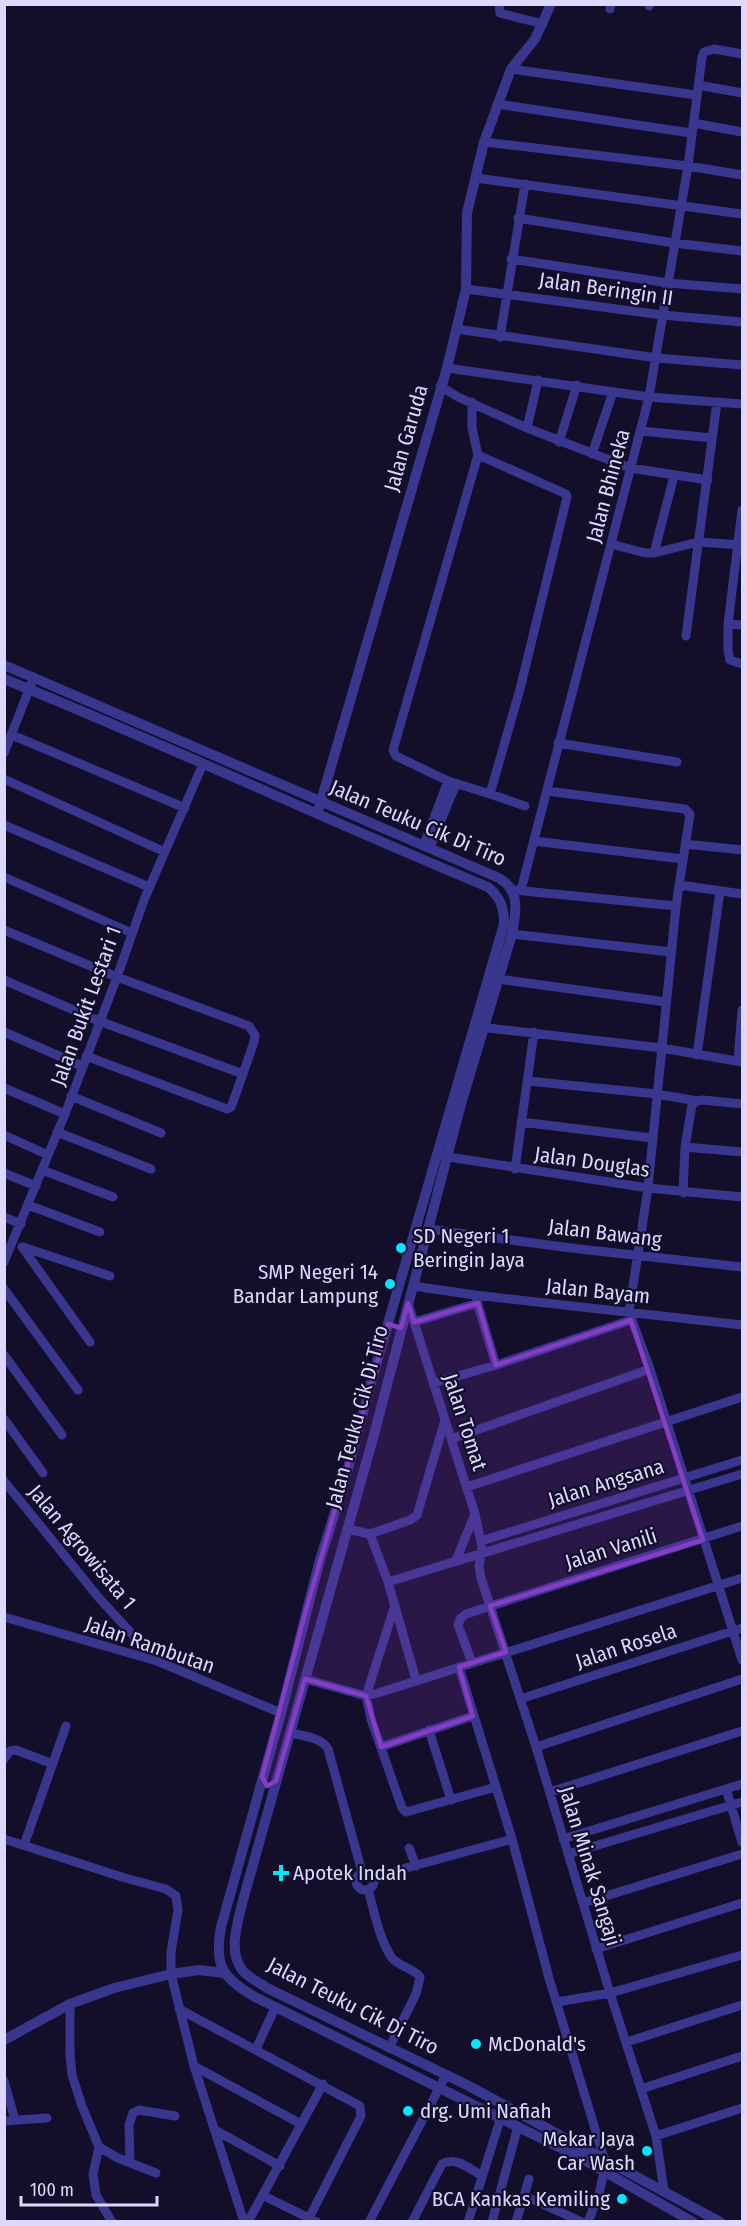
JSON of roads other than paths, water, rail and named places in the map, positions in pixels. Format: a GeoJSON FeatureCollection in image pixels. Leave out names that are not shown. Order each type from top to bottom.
{"type":"FeatureCollection","features":[{"type":"Feature","properties":{"kind":"street"},"geometry":{"type":"LineString","coordinates":[[499,4],[500,13],[506,16],[543,24]]}},
{"type":"Feature","properties":{"kind":"street","name":"Jalan Garuda"},"geometry":{"type":"LineString","coordinates":[[317,814],[447,368],[466,289],[467,213],[484,142],[511,69],[535,39],[551,4]]}},
{"type":"Feature","properties":{"kind":"street","name":"Jalan Bhineka"},"geometry":{"type":"LineString","coordinates":[[517,890],[534,841],[649,397],[688,166],[704,52],[714,49],[742,54]]}},
{"type":"Feature","properties":{"kind":"street"},"geometry":{"type":"LineString","coordinates":[[511,69],[742,93]]}},
{"type":"Feature","properties":{"kind":"street"},"geometry":{"type":"LineString","coordinates":[[497,104],[742,132]]}},
{"type":"Feature","properties":{"kind":"street"},"geometry":{"type":"LineString","coordinates":[[484,142],[688,166],[742,175]]}},
{"type":"Feature","properties":{"kind":"street"},"geometry":{"type":"LineString","coordinates":[[476,178],[742,214]]}},
{"type":"Feature","properties":{"kind":"street"},"geometry":{"type":"LineString","coordinates":[[500,337],[525,184]]}},
{"type":"Feature","properties":{"kind":"street"},"geometry":{"type":"LineString","coordinates":[[518,218],[674,243],[742,251]]}},
{"type":"Feature","properties":{"kind":"street"},"geometry":{"type":"LineString","coordinates":[[511,259],[668,283],[742,290]]}},
{"type":"Feature","properties":{"kind":"street","name":"Jalan Beringin II"},"geometry":{"type":"LineString","coordinates":[[466,289],[662,315],[742,322]]}},
{"type":"Feature","properties":{"kind":"street"},"geometry":{"type":"LineString","coordinates":[[456,329],[657,358],[742,364]]}},
{"type":"Feature","properties":{"kind":"street"},"geometry":{"type":"LineString","coordinates":[[447,368],[649,397],[742,404]]}},
{"type":"Feature","properties":{"kind":"street"},"geometry":{"type":"LineString","coordinates":[[527,428],[538,380]]}},
{"type":"Feature","properties":{"kind":"street"},"geometry":{"type":"LineString","coordinates":[[440,386],[458,397],[559,442],[630,468],[708,480]]}},
{"type":"Feature","properties":{"kind":"street"},"geometry":{"type":"LineString","coordinates":[[559,442],[577,386]]}},
{"type":"Feature","properties":{"kind":"street"},"geometry":{"type":"LineString","coordinates":[[592,454],[613,392]]}},
{"type":"Feature","properties":{"kind":"street"},"geometry":{"type":"LineString","coordinates":[[472,402],[472,428],[478,455],[420,661],[393,745],[393,754],[452,783],[525,806]]}},
{"type":"Feature","properties":{"kind":"street"},"geometry":{"type":"LineString","coordinates":[[686,636],[717,402]]}},
{"type":"Feature","properties":{"kind":"street"},"geometry":{"type":"LineString","coordinates":[[641,431],[712,438]]}},
{"type":"Feature","properties":{"kind":"street"},"geometry":{"type":"LineString","coordinates":[[478,455],[566,494],[567,497],[520,689],[490,794]]}},
{"type":"Feature","properties":{"kind":"street"},"geometry":{"type":"LineString","coordinates":[[654,553],[674,476]]}},
{"type":"Feature","properties":{"kind":"street"},"geometry":{"type":"LineString","coordinates":[[742,510],[738,584],[728,624],[730,660],[742,664]]}},
{"type":"Feature","properties":{"kind":"street"},"geometry":{"type":"LineString","coordinates":[[611,544],[645,553],[654,553],[698,542],[740,545]]}},
{"type":"Feature","properties":{"kind":"street"},"geometry":{"type":"LineString","coordinates":[[728,624],[742,625]]}},
{"type":"Feature","properties":{"kind":"street","name":"Jalan Teuku Cik Di Tiro"},"geometry":{"type":"LineString","coordinates":[[4,665],[507,882],[517,890],[517,908],[512,934],[498,979],[479,1027]]}},
{"type":"Feature","properties":{"kind":"street"},"geometry":{"type":"LineString","coordinates":[[5,751],[34,677]]}},
{"type":"Feature","properties":{"kind":"street","name":"Jalan Teuku Cik Di Tiro"},"geometry":{"type":"LineString","coordinates":[[4,679],[488,887],[499,896],[504,910],[504,924],[479,1027],[442,1157],[388,1324],[313,1584],[281,1713],[221,1927],[218,1955],[224,1973],[239,1988],[275,2008],[501,2117],[604,2171],[693,2222]]}},
{"type":"Feature","properties":{"kind":"street"},"geometry":{"type":"LineString","coordinates":[[12,735],[185,808]]}},
{"type":"Feature","properties":{"kind":"street"},"geometry":{"type":"LineString","coordinates":[[558,743],[677,762]]}},
{"type":"Feature","properties":{"kind":"street","name":"Jalan Bukit Lestari 1"},"geometry":{"type":"LineString","coordinates":[[5,1260],[65,1114],[149,888],[204,764]]}},
{"type":"Feature","properties":{"kind":"street"},"geometry":{"type":"LineString","coordinates":[[4,779],[165,852]]}},
{"type":"Feature","properties":{"kind":"street"},"geometry":{"type":"LineString","coordinates":[[427,846],[452,783]]}},
{"type":"Feature","properties":{"kind":"street"},"geometry":{"type":"LineString","coordinates":[[434,1383],[496,1365],[630,1316],[648,1188],[676,906],[690,818],[689,811],[547,791]]}},
{"type":"Feature","properties":{"kind":"street"},"geometry":{"type":"LineString","coordinates":[[4,825],[149,888]]}},
{"type":"Feature","properties":{"kind":"street"},"geometry":{"type":"LineString","coordinates":[[534,841],[683,859]]}},
{"type":"Feature","properties":{"kind":"street"},"geometry":{"type":"LineString","coordinates":[[686,844],[742,850]]}},
{"type":"Feature","properties":{"kind":"street"},"geometry":{"type":"LineString","coordinates":[[4,877],[132,933]]}},
{"type":"Feature","properties":{"kind":"street"},"geometry":{"type":"LineString","coordinates":[[680,885],[742,894]]}},
{"type":"Feature","properties":{"kind":"street"},"geometry":{"type":"LineString","coordinates":[[517,890],[676,906]]}},
{"type":"Feature","properties":{"kind":"street"},"geometry":{"type":"LineString","coordinates":[[697,1055],[720,891]]}},
{"type":"Feature","properties":{"kind":"street"},"geometry":{"type":"LineString","coordinates":[[4,930],[117,977],[249,1026],[255,1035],[231,1107],[223,1109],[86,1056]]}},
{"type":"Feature","properties":{"kind":"street"},"geometry":{"type":"LineString","coordinates":[[512,934],[671,952]]}},
{"type":"Feature","properties":{"kind":"street"},"geometry":{"type":"LineString","coordinates":[[498,979],[666,1002]]}},
{"type":"Feature","properties":{"kind":"street"},"geometry":{"type":"LineString","coordinates":[[4,980],[99,1021],[243,1074]]}},
{"type":"Feature","properties":{"kind":"street"},"geometry":{"type":"LineString","coordinates":[[479,1027],[662,1048],[740,1062],[742,1010]]}},
{"type":"Feature","properties":{"kind":"street"},"geometry":{"type":"LineString","coordinates":[[4,1032],[82,1066]]}},
{"type":"Feature","properties":{"kind":"street"},"geometry":{"type":"LineString","coordinates":[[515,1169],[534,1032]]}},
{"type":"Feature","properties":{"kind":"street"},"geometry":{"type":"LineString","coordinates":[[528,1081],[657,1094],[697,1101],[742,1104]]}},
{"type":"Feature","properties":{"kind":"street"},"geometry":{"type":"LineString","coordinates":[[4,1088],[65,1114]]}},
{"type":"Feature","properties":{"kind":"street"},"geometry":{"type":"LineString","coordinates":[[71,1096],[161,1133]]}},
{"type":"Feature","properties":{"kind":"street"},"geometry":{"type":"LineString","coordinates":[[683,1193],[685,1147],[692,1105],[697,1101]]}},
{"type":"Feature","properties":{"kind":"street"},"geometry":{"type":"LineString","coordinates":[[521,1122],[652,1138]]}},
{"type":"Feature","properties":{"kind":"street"},"geometry":{"type":"LineString","coordinates":[[57,1132],[152,1169]]}},
{"type":"Feature","properties":{"kind":"street"},"geometry":{"type":"LineString","coordinates":[[4,1135],[48,1155]]}},
{"type":"Feature","properties":{"kind":"street"},"geometry":{"type":"LineString","coordinates":[[685,1147],[742,1152]]}},
{"type":"Feature","properties":{"kind":"street","name":"Jalan Teuku Cik Di Tiro"},"geometry":{"type":"LineString","coordinates":[[442,1157],[428,1229],[349,1529],[243,1900],[234,1937],[236,1956],[243,1970],[267,1988],[446,2075],[720,2222]]}},
{"type":"Feature","properties":{"kind":"street","name":"Jalan Douglas"},"geometry":{"type":"LineString","coordinates":[[442,1157],[683,1193],[742,1197]]}},
{"type":"Feature","properties":{"kind":"street"},"geometry":{"type":"LineString","coordinates":[[42,1170],[113,1197]]}},
{"type":"Feature","properties":{"kind":"street"},"geometry":{"type":"LineString","coordinates":[[4,1173],[36,1186]]}},
{"type":"Feature","properties":{"kind":"street"},"geometry":{"type":"LineString","coordinates":[[28,1205],[100,1232]]}},
{"type":"Feature","properties":{"kind":"street"},"geometry":{"type":"LineString","coordinates":[[4,1217],[21,1224]]}},
{"type":"Feature","properties":{"kind":"street","name":"Jalan Bawang"},"geometry":{"type":"LineString","coordinates":[[428,1229],[742,1267]]}},
{"type":"Feature","properties":{"kind":"street"},"geometry":{"type":"LineString","coordinates":[[14,1240],[22,1246],[90,1342]]}},
{"type":"Feature","properties":{"kind":"street"},"geometry":{"type":"LineString","coordinates":[[22,1246],[110,1276]]}},
{"type":"Feature","properties":{"kind":"street","name":"Jalan Bayam"},"geometry":{"type":"LineString","coordinates":[[413,1286],[477,1299],[630,1316],[742,1325]]}},
{"type":"Feature","properties":{"kind":"street"},"geometry":{"type":"LineString","coordinates":[[4,1289],[78,1390]]}},
{"type":"Feature","properties":{"kind":"street"},"geometry":{"type":"LineString","coordinates":[[414,1322],[477,1299],[496,1365]]}},
{"type":"Feature","properties":{"kind":"street","name":"Jalan Tomat"},"geometry":{"type":"LineString","coordinates":[[408,1303],[475,1514],[482,1553]]}},
{"type":"Feature","properties":{"kind":"street","name":"Jalan Angsana"},"geometry":{"type":"LineString","coordinates":[[630,1316],[650,1369],[719,1586],[738,1629],[742,1660]]}},
{"type":"Feature","properties":{"kind":"street"},"geometry":{"type":"LineString","coordinates":[[388,1324],[401,1328]]}},
{"type":"Feature","properties":{"kind":"street"},"geometry":{"type":"LineString","coordinates":[[4,1355],[62,1435]]}},
{"type":"Feature","properties":{"kind":"street"},"geometry":{"type":"LineString","coordinates":[[451,1439],[650,1369]]}},
{"type":"Feature","properties":{"kind":"street"},"geometry":{"type":"LineString","coordinates":[[467,1487],[742,1397]]}},
{"type":"Feature","properties":{"kind":"street"},"geometry":{"type":"LineString","coordinates":[[4,1419],[43,1473]]}},
{"type":"Feature","properties":{"kind":"street"},"geometry":{"type":"LineString","coordinates":[[349,1529],[370,1534],[410,1520],[417,1515],[445,1420]]}},
{"type":"Feature","properties":{"kind":"street","name":"Jalan Angsana"},"geometry":{"type":"LineString","coordinates":[[481,1541],[742,1460]]}},
{"type":"Feature","properties":{"kind":"street"},"geometry":{"type":"LineString","coordinates":[[387,1582],[742,1474]]}},
{"type":"Feature","properties":{"kind":"street","name":"Jalan Agrowisata 1"},"geometry":{"type":"LineString","coordinates":[[4,1481],[99,1598],[157,1661]]}},
{"type":"Feature","properties":{"kind":"street"},"geometry":{"type":"LineString","coordinates":[[344,1483],[360,1483]]}},
{"type":"Feature","properties":{"kind":"street"},"geometry":{"type":"LineString","coordinates":[[456,1560],[475,1514]]}},
{"type":"Feature","properties":{"kind":"street","name":"Jalan Vanili"},"geometry":{"type":"LineString","coordinates":[[472,1663],[458,1625],[460,1619],[466,1614],[742,1526]]}},
{"type":"Feature","properties":{"kind":"street"},"geometry":{"type":"LineString","coordinates":[[370,1534],[395,1605],[416,1680]]}},
{"type":"Feature","properties":{"kind":"street","name":"Jalan Minak Sangaji"},"geometry":{"type":"LineString","coordinates":[[482,1553],[479,1566],[490,1606],[656,2136],[664,2191]]}},
{"type":"Feature","properties":{"kind":"street"},"geometry":{"type":"LineString","coordinates":[[307,1680],[366,1696],[742,1578]]}},
{"type":"Feature","properties":{"kind":"street"},"geometry":{"type":"LineString","coordinates":[[395,1605],[371,1674],[366,1696],[371,1719],[404,1811],[496,1787]]}},
{"type":"Feature","properties":{"kind":"street","name":"Jalan Rambutan"},"geometry":{"type":"LineString","coordinates":[[4,1617],[157,1661],[281,1713]]}},
{"type":"Feature","properties":{"kind":"street","name":"Jalan Rosela"},"geometry":{"type":"LineString","coordinates":[[520,1699],[738,1629]]}},
{"type":"Feature","properties":{"kind":"street"},"geometry":{"type":"LineString","coordinates":[[459,1666],[512,1839],[557,2002],[604,2158]]}},
{"type":"Feature","properties":{"kind":"street"},"geometry":{"type":"LineString","coordinates":[[536,1747],[742,1679]]}},
{"type":"Feature","properties":{"kind":"street"},"geometry":{"type":"LineString","coordinates":[[381,1747],[473,1716]]}},
{"type":"Feature","properties":{"kind":"street"},"geometry":{"type":"LineString","coordinates":[[24,1845],[66,1726]]}},
{"type":"Feature","properties":{"kind":"street"},"geometry":{"type":"LineString","coordinates":[[429,1730],[451,1800]]}},
{"type":"Feature","properties":{"kind":"street"},"geometry":{"type":"LineString","coordinates":[[550,1792],[742,1731]]}},
{"type":"Feature","properties":{"kind":"street"},"geometry":{"type":"LineString","coordinates":[[290,1733],[320,1741],[328,1749],[362,1872]]}},
{"type":"Feature","properties":{"kind":"street"},"geometry":{"type":"LineString","coordinates":[[4,1759],[10,1751],[16,1750],[53,1764]]}},
{"type":"Feature","properties":{"kind":"street"},"geometry":{"type":"LineString","coordinates":[[262,1777],[267,1786],[274,1785],[276,1781]]}},
{"type":"Feature","properties":{"kind":"street"},"geometry":{"type":"LineString","coordinates":[[563,1839],[742,1784]]}},
{"type":"Feature","properties":{"kind":"street"},"geometry":{"type":"LineString","coordinates":[[726,1789],[742,1842]]}},
{"type":"Feature","properties":{"kind":"street"},"geometry":{"type":"LineString","coordinates":[[568,1854],[742,1802]]}},
{"type":"Feature","properties":{"kind":"street"},"geometry":{"type":"LineString","coordinates":[[253,1812],[255,1808],[261,1807],[265,1809],[267,1816]]}},
{"type":"Feature","properties":{"kind":"street"},"geometry":{"type":"LineString","coordinates":[[4,1839],[172,1892],[176,1896],[178,1910],[171,1952],[171,1974],[194,2066],[246,2222]]}},
{"type":"Feature","properties":{"kind":"street"},"geometry":{"type":"LineString","coordinates":[[362,1872],[373,1877],[512,1839]]}},
{"type":"Feature","properties":{"kind":"street"},"geometry":{"type":"LineString","coordinates":[[409,1848],[416,1866]]}},
{"type":"Feature","properties":{"kind":"street"},"geometry":{"type":"LineString","coordinates":[[583,1903],[742,1854]]}},
{"type":"Feature","properties":{"kind":"street"},"geometry":{"type":"LineString","coordinates":[[362,1872],[357,1878],[357,1886],[364,1890],[373,1884],[373,1877]]}},
{"type":"Feature","properties":{"kind":"street"},"geometry":{"type":"LineString","coordinates":[[368,1889],[380,1930],[393,1958],[420,1977],[416,1994],[389,2048]]}},
{"type":"Feature","properties":{"kind":"street"},"geometry":{"type":"LineString","coordinates":[[596,1949],[742,1904]]}},
{"type":"Feature","properties":{"kind":"street"},"geometry":{"type":"LineString","coordinates":[[199,1970],[218,1955]]}},
{"type":"Feature","properties":{"kind":"street"},"geometry":{"type":"LineString","coordinates":[[557,2002],[610,1994],[742,1955]]}},
{"type":"Feature","properties":{"kind":"street"},"geometry":{"type":"LineString","coordinates":[[4,2040],[70,2004],[114,1988],[171,1974],[199,1970],[224,1973]]}},
{"type":"Feature","properties":{"kind":"street"},"geometry":{"type":"LineString","coordinates":[[70,2004],[72,2075],[99,2147],[93,2185],[96,2195],[112,2222]]}},
{"type":"Feature","properties":{"kind":"street"},"geometry":{"type":"LineString","coordinates":[[627,2042],[742,2005]]}},
{"type":"Feature","properties":{"kind":"street"},"geometry":{"type":"LineString","coordinates":[[256,2049],[275,2008]]}},
{"type":"Feature","properties":{"kind":"street"},"geometry":{"type":"LineString","coordinates":[[179,2009],[356,2102],[362,2109],[361,2116],[311,2220],[264,2196]]}},
{"type":"Feature","properties":{"kind":"street"},"geometry":{"type":"LineString","coordinates":[[332,2036],[337,2022]]}},
{"type":"Feature","properties":{"kind":"street"},"geometry":{"type":"LineString","coordinates":[[641,2089],[742,2056]]}},
{"type":"Feature","properties":{"kind":"street"},"geometry":{"type":"LineString","coordinates":[[194,2066],[302,2124]]}},
{"type":"Feature","properties":{"kind":"street"},"geometry":{"type":"LineString","coordinates":[[369,2222],[446,2075]]}},
{"type":"Feature","properties":{"kind":"street"},"geometry":{"type":"LineString","coordinates":[[4,2081],[15,2120]]}},
{"type":"Feature","properties":{"kind":"street"},"geometry":{"type":"LineString","coordinates":[[246,2222],[264,2196],[323,2084]]}},
{"type":"Feature","properties":{"kind":"street"},"geometry":{"type":"LineString","coordinates":[[656,2136],[742,2108]]}},
{"type":"Feature","properties":{"kind":"street"},"geometry":{"type":"LineString","coordinates":[[130,2163],[129,2125],[133,2113],[139,2110],[175,2116]]}},
{"type":"Feature","properties":{"kind":"street"},"geometry":{"type":"LineString","coordinates":[[468,2222],[501,2117]]}},
{"type":"Feature","properties":{"kind":"street"},"geometry":{"type":"LineString","coordinates":[[4,2121],[47,2118]]}},
{"type":"Feature","properties":{"kind":"street"},"geometry":{"type":"LineString","coordinates":[[492,2222],[518,2126]]}},
{"type":"Feature","properties":{"kind":"street"},"geometry":{"type":"LineString","coordinates":[[215,2130],[280,2166]]}},
{"type":"Feature","properties":{"kind":"street"},"geometry":{"type":"LineString","coordinates":[[99,2147],[156,2173]]}},
{"type":"Feature","properties":{"kind":"street"},"geometry":{"type":"LineString","coordinates":[[412,2222],[442,2164],[454,2160],[482,2176]]}},
{"type":"Feature","properties":{"kind":"street"},"geometry":{"type":"LineString","coordinates":[[588,2222],[599,2194],[604,2171]]}},
{"type":"Feature","properties":{"kind":"street"},"geometry":{"type":"LineString","coordinates":[[516,2222],[529,2179]]}},
{"type":"Feature","properties":{"kind":"street"},"geometry":{"type":"LineString","coordinates":[[525,2196],[582,2222]]}},
{"type":"Feature","properties":{"kind":"street"},"geometry":{"type":"LineString","coordinates":[[460,2222],[475,2197]]}},
{"type":"Feature","properties":{"kind":"place","name":"SD Negeri 1 Beringin Jaya"},"geometry":{"type":"Point","coordinates":[401,1248]}},
{"type":"Feature","properties":{"kind":"place","name":"SMP Negeri 14 Bandar Lampung"},"geometry":{"type":"Point","coordinates":[390,1284]}},
{"type":"Feature","properties":{"kind":"place","name":"Apotek Indah"},"geometry":{"type":"Point","coordinates":[281,1873]}},
{"type":"Feature","properties":{"kind":"place","name":"McDonald's"},"geometry":{"type":"Point","coordinates":[476,2044]}},
{"type":"Feature","properties":{"kind":"place","name":"drg. Umi Nafiah"},"geometry":{"type":"Point","coordinates":[408,2111]}},
{"type":"Feature","properties":{"kind":"place","name":"Mekar Jaya Car Wash"},"geometry":{"type":"Point","coordinates":[647,2151]}},
{"type":"Feature","properties":{"kind":"place","name":"BCA Kankas Kemiling"},"geometry":{"type":"Point","coordinates":[622,2199]}}]}
